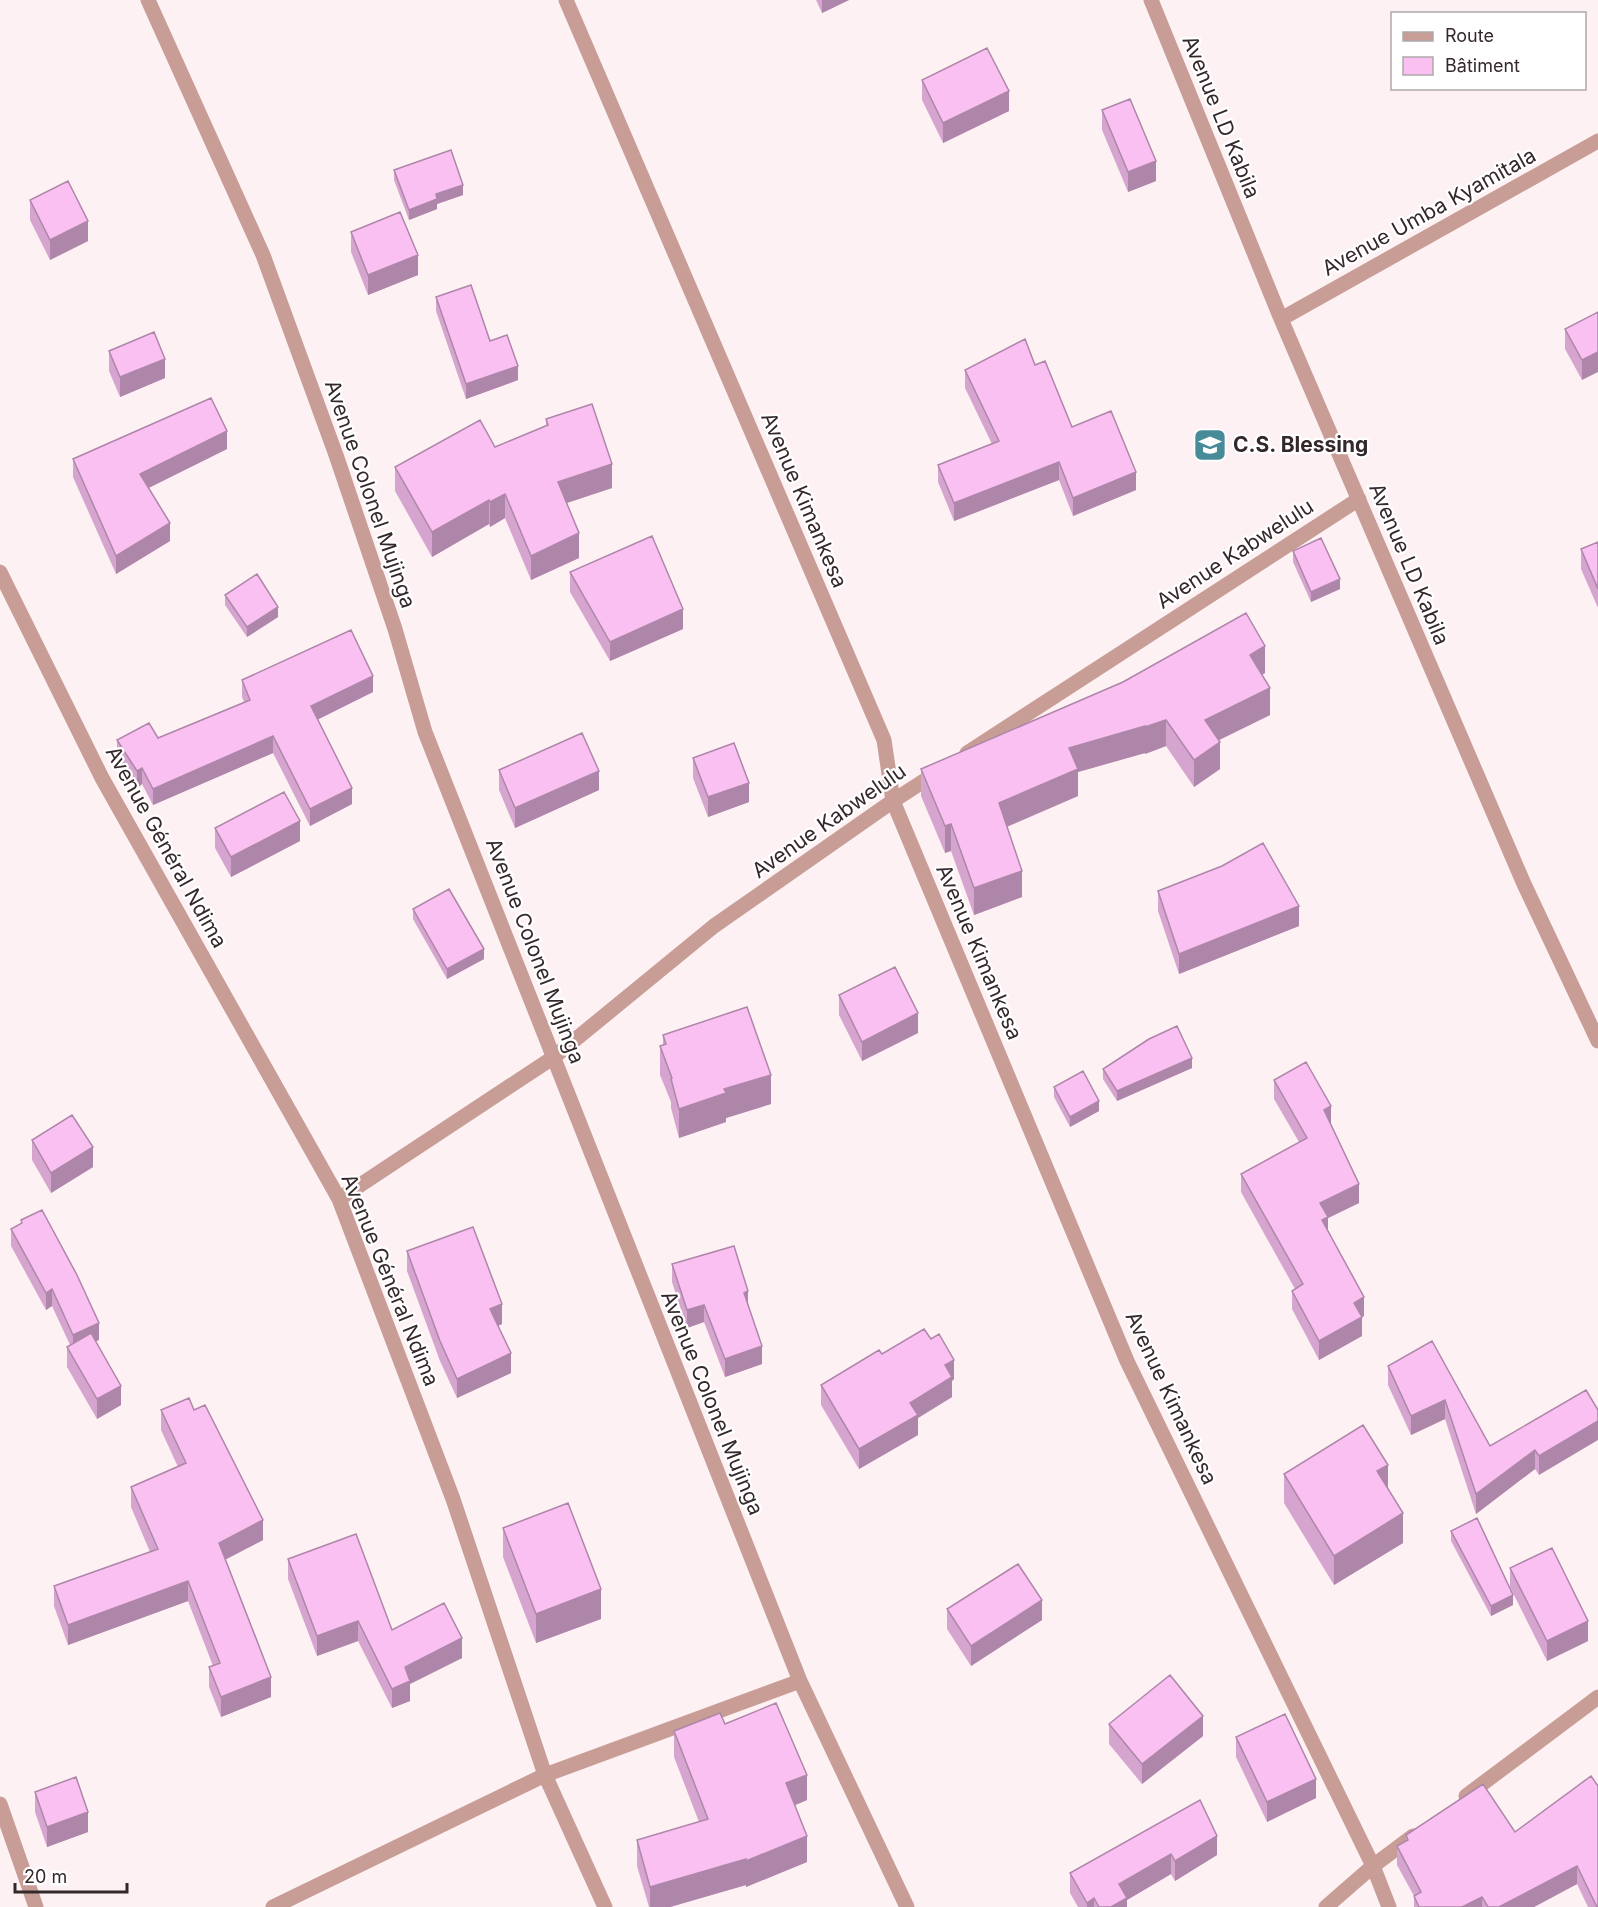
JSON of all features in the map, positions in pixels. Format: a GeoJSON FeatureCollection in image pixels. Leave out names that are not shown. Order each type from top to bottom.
{"type":"FeatureCollection","features":[{"type":"Feature","properties":{"kind":"street","name":"Avenue Colonel Mujinga"},"geometry":{"type":"LineString","coordinates":[[148,0],[262,255],[336,455],[426,732],[800,1681],[907,1907]]}},
{"type":"Feature","properties":{"kind":"street","name":"Avenue Kimankesa"},"geometry":{"type":"LineString","coordinates":[[566,0],[884,740],[893,801],[1127,1361],[1373,1866],[1389,1907]]}},
{"type":"Feature","properties":{"kind":"street","name":"Avenue LD Kabila"},"geometry":{"type":"LineString","coordinates":[[1151,0],[1281,319],[1524,884],[1598,1041]]}},
{"type":"Feature","properties":{"kind":"street","name":"Avenue Umba Kyamitala"},"geometry":{"type":"LineString","coordinates":[[1281,319],[1598,141]]}},
{"type":"Feature","properties":{"kind":"street","name":"Avenue Kabwelulu"},"geometry":{"type":"LineString","coordinates":[[339,1199],[554,1057],[714,926],[893,801],[1359,499]]}},
{"type":"Feature","properties":{"kind":"street","name":"Avenue Général Ndima"},"geometry":{"type":"LineString","coordinates":[[0,573],[102,778],[339,1199],[453,1499],[545,1775],[605,1907]]}},
{"type":"Feature","properties":{"kind":"street"},"geometry":{"type":"LineString","coordinates":[[273,1907],[545,1775],[800,1681]]}},
{"type":"Feature","properties":{"kind":"street"},"geometry":{"type":"LineString","coordinates":[[1457,1803],[1598,1697]]}},
{"type":"Feature","properties":{"kind":"street"},"geometry":{"type":"LineString","coordinates":[[0,1804],[36,1907]]}},
{"type":"Feature","properties":{"kind":"street"},"geometry":{"type":"LineString","coordinates":[[1326,1907],[1373,1866],[1429,1824]]}},
{"type":"Feature","properties":{"kind":"building"},"geometry":{"type":"Polygon","coordinates":[[[987,48],[1009,91],[943,123],[922,80],[987,48]]]}},
{"type":"Feature","properties":{"kind":"building"},"geometry":{"type":"Polygon","coordinates":[[[1130,99],[1156,161],[1128,172],[1102,110],[1130,99]]]}},
{"type":"Feature","properties":{"kind":"building"},"geometry":{"type":"Polygon","coordinates":[[[451,150],[463,185],[436,194],[437,199],[409,210],[394,170],[451,150]]]}},
{"type":"Feature","properties":{"kind":"building"},"geometry":{"type":"Polygon","coordinates":[[[68,181],[88,221],[50,240],[30,200],[68,181]]]}},
{"type":"Feature","properties":{"kind":"building"},"geometry":{"type":"Polygon","coordinates":[[[400,212],[418,255],[368,275],[351,232],[400,212]]]}},
{"type":"Feature","properties":{"kind":"building"},"geometry":{"type":"Polygon","coordinates":[[[471,285],[490,341],[507,335],[518,366],[466,384],[436,297],[471,285]]]}},
{"type":"Feature","properties":{"kind":"building"},"geometry":{"type":"Polygon","coordinates":[[[1598,312],[1598,352],[1582,360],[1565,329],[1598,312]]]}},
{"type":"Feature","properties":{"kind":"building"},"geometry":{"type":"Polygon","coordinates":[[[154,332],[165,359],[120,377],[109,351],[154,332]]]}},
{"type":"Feature","properties":{"kind":"building"},"geometry":{"type":"Polygon","coordinates":[[[1025,339],[1035,365],[1045,361],[1072,427],[1111,411],[1136,472],[1073,498],[1059,462],[954,503],[938,465],[999,441],[965,370],[1025,339]]]}},
{"type":"Feature","properties":{"kind":"building"},"geometry":{"type":"Polygon","coordinates":[[[211,398],[227,431],[140,474],[170,523],[116,556],[73,459],[211,398]]]}},
{"type":"Feature","properties":{"kind":"building"},"geometry":{"type":"Polygon","coordinates":[[[592,404],[612,464],[558,482],[579,533],[531,556],[505,494],[490,502],[489,500],[432,532],[395,467],[480,420],[495,447],[548,425],[546,419],[592,404]]]}},
{"type":"Feature","properties":{"kind":"building"},"geometry":{"type":"Polygon","coordinates":[[[652,536],[683,609],[610,642],[570,572],[652,536]]]}},
{"type":"Feature","properties":{"kind":"building"},"geometry":{"type":"Polygon","coordinates":[[[1321,538],[1340,579],[1311,592],[1293,551],[1321,538]]]}},
{"type":"Feature","properties":{"kind":"building"},"geometry":{"type":"Polygon","coordinates":[[[1598,542],[1598,589],[1581,549],[1598,542]]]}},
{"type":"Feature","properties":{"kind":"building"},"geometry":{"type":"Polygon","coordinates":[[[257,574],[278,607],[247,627],[225,595],[257,574]]]}},
{"type":"Feature","properties":{"kind":"building"},"geometry":{"type":"Polygon","coordinates":[[[1246,613],[1265,646],[1250,655],[1270,688],[1205,720],[1220,742],[1194,760],[1166,720],[1069,748],[1078,769],[999,803],[1022,871],[974,888],[951,824],[945,826],[921,769],[1123,682],[1246,613]]]}},
{"type":"Feature","properties":{"kind":"building"},"geometry":{"type":"Polygon","coordinates":[[[351,630],[373,676],[311,706],[352,788],[310,809],[273,736],[153,789],[142,768],[137,771],[117,740],[149,723],[158,738],[250,700],[242,680],[351,630]]]}},
{"type":"Feature","properties":{"kind":"building"},"geometry":{"type":"Polygon","coordinates":[[[582,733],[599,771],[515,808],[499,770],[582,733]]]}},
{"type":"Feature","properties":{"kind":"building"},"geometry":{"type":"Polygon","coordinates":[[[734,743],[749,783],[708,797],[693,758],[734,743]]]}},
{"type":"Feature","properties":{"kind":"building"},"geometry":{"type":"Polygon","coordinates":[[[284,792],[300,821],[231,857],[215,828],[284,792]]]}},
{"type":"Feature","properties":{"kind":"building"},"geometry":{"type":"Polygon","coordinates":[[[1263,843],[1299,906],[1179,954],[1158,891],[1222,866],[1263,843]]]}},
{"type":"Feature","properties":{"kind":"building"},"geometry":{"type":"Polygon","coordinates":[[[449,889],[484,949],[447,969],[413,909],[449,889]]]}},
{"type":"Feature","properties":{"kind":"building"},"geometry":{"type":"Polygon","coordinates":[[[895,967],[918,1013],[862,1042],[839,995],[895,967]]]}},
{"type":"Feature","properties":{"kind":"building"},"geometry":{"type":"Polygon","coordinates":[[[747,1007],[771,1075],[724,1089],[726,1093],[679,1109],[672,1078],[660,1046],[666,1044],[663,1035],[747,1007]]]}},
{"type":"Feature","properties":{"kind":"building"},"geometry":{"type":"Polygon","coordinates":[[[1177,1026],[1192,1058],[1117,1091],[1103,1069],[1149,1039],[1177,1026]]]}},
{"type":"Feature","properties":{"kind":"building"},"geometry":{"type":"Polygon","coordinates":[[[1306,1062],[1331,1106],[1324,1110],[1359,1184],[1320,1203],[1328,1217],[1322,1220],[1364,1297],[1354,1303],[1362,1317],[1319,1341],[1292,1291],[1303,1284],[1241,1174],[1307,1138],[1274,1080],[1306,1062]]]}},
{"type":"Feature","properties":{"kind":"building"},"geometry":{"type":"Polygon","coordinates":[[[1083,1071],[1099,1101],[1070,1117],[1054,1087],[1083,1071]]]}},
{"type":"Feature","properties":{"kind":"building"},"geometry":{"type":"Polygon","coordinates":[[[72,1115],[93,1147],[51,1173],[32,1140],[72,1115]]]}},
{"type":"Feature","properties":{"kind":"building"},"geometry":{"type":"Polygon","coordinates":[[[42,1210],[77,1275],[99,1323],[73,1335],[52,1289],[46,1293],[11,1229],[22,1223],[21,1220],[42,1210]]]}},
{"type":"Feature","properties":{"kind":"building"},"geometry":{"type":"Polygon","coordinates":[[[473,1227],[502,1304],[490,1309],[511,1353],[457,1379],[440,1341],[407,1251],[473,1227]]]}},
{"type":"Feature","properties":{"kind":"building"},"geometry":{"type":"Polygon","coordinates":[[[734,1246],[748,1291],[744,1293],[762,1346],[725,1359],[704,1305],[687,1310],[672,1264],[734,1246]]]}},
{"type":"Feature","properties":{"kind":"building"},"geometry":{"type":"Polygon","coordinates":[[[924,1329],[931,1339],[939,1334],[954,1360],[945,1365],[952,1377],[910,1403],[918,1415],[859,1449],[821,1385],[879,1350],[882,1354],[924,1329]]]}},
{"type":"Feature","properties":{"kind":"building"},"geometry":{"type":"Polygon","coordinates":[[[91,1333],[121,1386],[97,1399],[67,1347],[91,1333]]]}},
{"type":"Feature","properties":{"kind":"building"},"geometry":{"type":"Polygon","coordinates":[[[1432,1341],[1490,1446],[1586,1390],[1598,1410],[1598,1421],[1539,1456],[1535,1450],[1476,1494],[1445,1400],[1411,1416],[1388,1366],[1432,1341]]]}},
{"type":"Feature","properties":{"kind":"building"},"geometry":{"type":"Polygon","coordinates":[[[189,1398],[194,1410],[205,1405],[263,1520],[219,1543],[271,1677],[221,1697],[209,1667],[220,1663],[188,1581],[68,1625],[54,1586],[158,1549],[131,1487],[186,1463],[161,1410],[189,1398]]]}},
{"type":"Feature","properties":{"kind":"building"},"geometry":{"type":"Polygon","coordinates":[[[1363,1425],[1388,1465],[1377,1471],[1403,1513],[1334,1556],[1284,1474],[1363,1425]]]}},
{"type":"Feature","properties":{"kind":"building"},"geometry":{"type":"Polygon","coordinates":[[[568,1503],[601,1589],[536,1614],[503,1528],[568,1503]]]}},
{"type":"Feature","properties":{"kind":"building"},"geometry":{"type":"Polygon","coordinates":[[[1477,1518],[1513,1595],[1491,1606],[1451,1531],[1477,1518]]]}},
{"type":"Feature","properties":{"kind":"building"},"geometry":{"type":"Polygon","coordinates":[[[356,1534],[392,1630],[444,1603],[462,1638],[405,1667],[410,1681],[392,1689],[358,1621],[317,1636],[288,1559],[356,1534]]]}},
{"type":"Feature","properties":{"kind":"building"},"geometry":{"type":"Polygon","coordinates":[[[1552,1548],[1588,1621],[1547,1641],[1510,1568],[1552,1548]]]}},
{"type":"Feature","properties":{"kind":"building"},"geometry":{"type":"Polygon","coordinates":[[[1018,1564],[1042,1600],[971,1646],[947,1609],[1018,1564]]]}},
{"type":"Feature","properties":{"kind":"building"},"geometry":{"type":"Polygon","coordinates":[[[1170,1675],[1203,1716],[1142,1764],[1109,1724],[1170,1675]]]}},
{"type":"Feature","properties":{"kind":"building"},"geometry":{"type":"Polygon","coordinates":[[[776,1703],[807,1775],[786,1783],[807,1836],[746,1861],[746,1859],[650,1887],[637,1840],[708,1819],[674,1731],[720,1713],[725,1724],[776,1703]]]}},
{"type":"Feature","properties":{"kind":"building"},"geometry":{"type":"Polygon","coordinates":[[[1285,1714],[1316,1779],[1267,1802],[1236,1737],[1285,1714]]]}},
{"type":"Feature","properties":{"kind":"building"},"geometry":{"type":"Polygon","coordinates":[[[1591,1776],[1598,1786],[1598,1907],[1577,1866],[1499,1907],[1488,1907],[1482,1897],[1462,1907],[1419,1907],[1414,1896],[1421,1892],[1397,1846],[1408,1840],[1406,1835],[1483,1784],[1515,1832],[1591,1776]]]}},
{"type":"Feature","properties":{"kind":"building"},"geometry":{"type":"Polygon","coordinates":[[[76,1777],[88,1812],[47,1827],[35,1792],[76,1777]]]}},
{"type":"Feature","properties":{"kind":"building"},"geometry":{"type":"Polygon","coordinates":[[[1200,1800],[1217,1836],[1175,1861],[1171,1854],[1119,1884],[1127,1898],[1111,1907],[1099,1907],[1094,1898],[1087,1903],[1070,1873],[1200,1800]]]}},
{"type":"Feature","properties":{"kind":"place","name":"C.S. Blessing"},"geometry":{"type":"Point","coordinates":[1210,445]}}]}
